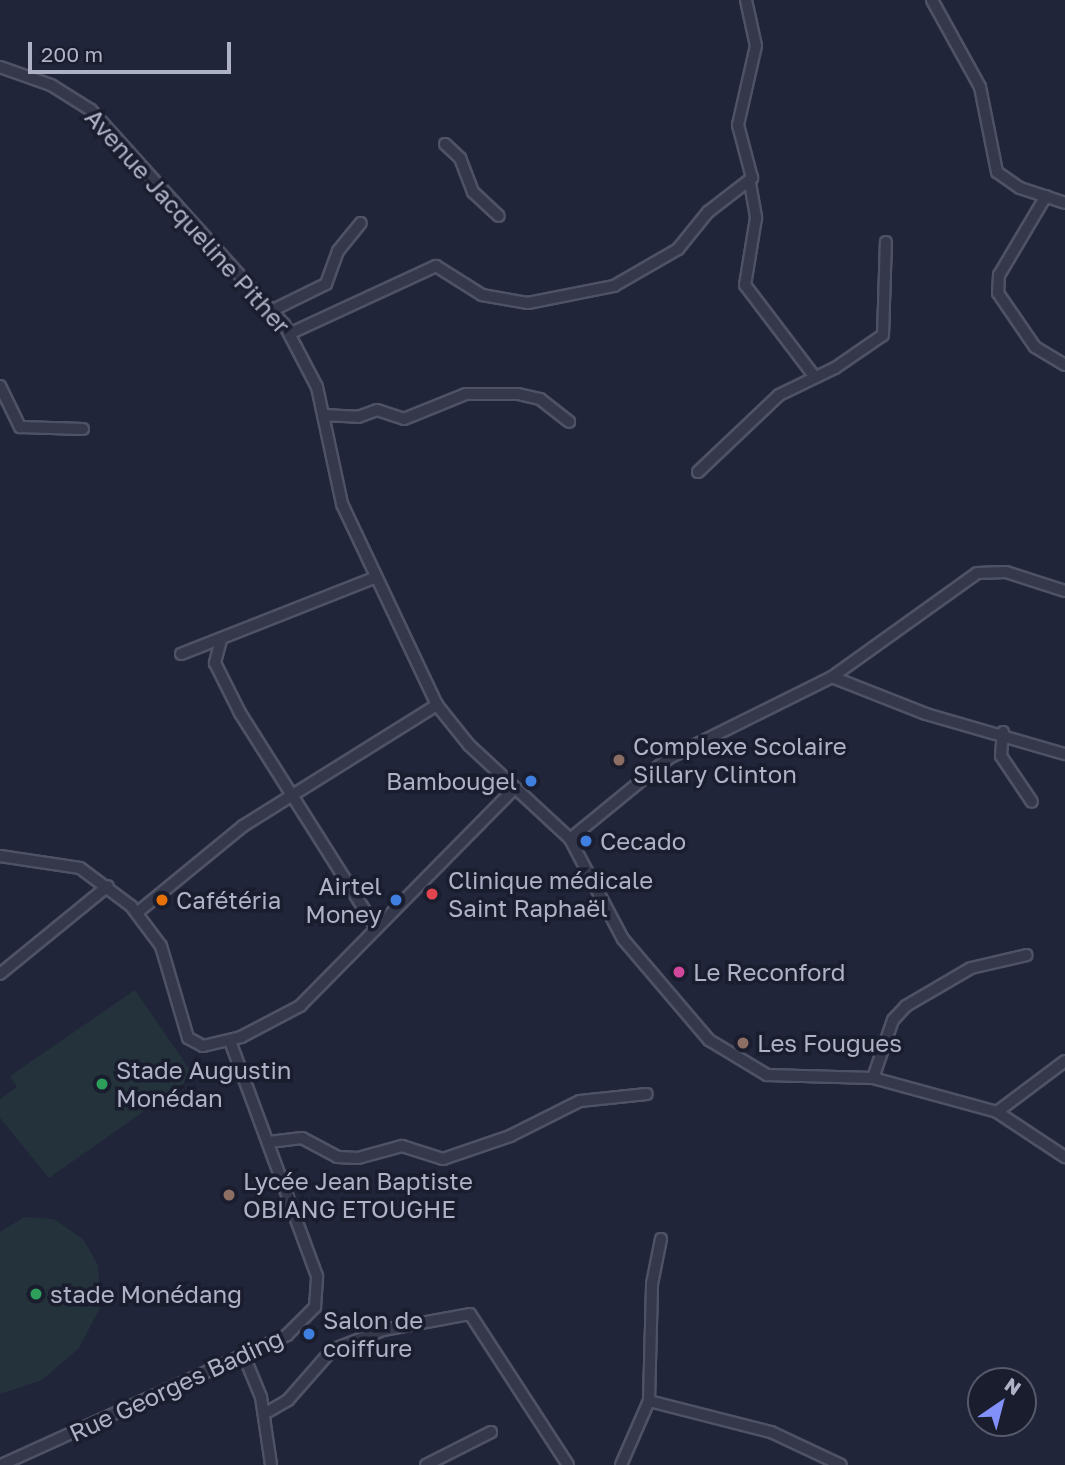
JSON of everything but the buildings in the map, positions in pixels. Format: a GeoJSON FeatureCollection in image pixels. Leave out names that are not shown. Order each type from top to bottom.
{"type":"FeatureCollection","features":[{"type":"Feature","properties":{"kind":"street"},"geometry":{"type":"LineString","coordinates":[[746,0],[756,46],[738,125],[752,167],[750,183],[756,218],[745,285],[814,376]]}},
{"type":"Feature","properties":{"kind":"street"},"geometry":{"type":"LineString","coordinates":[[932,0],[980,87],[997,172],[1046,197],[1065,203]]}},
{"type":"Feature","properties":{"kind":"street","name":"Avenue Jacqueline Pither"},"geometry":{"type":"LineString","coordinates":[[0,67],[51,85],[91,110],[273,310],[290,333],[314,378],[337,491],[374,578],[437,705],[514,789],[570,839],[640,962],[724,1052],[767,1075],[873,1078],[997,1112],[1065,1157]]}},
{"type":"Feature","properties":{"kind":"street"},"geometry":{"type":"LineString","coordinates":[[445,144],[460,158],[473,192],[499,216]]}},
{"type":"Feature","properties":{"kind":"street"},"geometry":{"type":"LineString","coordinates":[[290,333],[436,266],[482,295],[515,303],[614,286],[678,249],[708,212],[750,183]]}},
{"type":"Feature","properties":{"kind":"street"},"geometry":{"type":"LineString","coordinates":[[1046,197],[999,275],[998,293],[1035,347],[1065,365]]}},
{"type":"Feature","properties":{"kind":"street"},"geometry":{"type":"LineString","coordinates":[[273,310],[326,284],[338,251],[361,223]]}},
{"type":"Feature","properties":{"kind":"street"},"geometry":{"type":"LineString","coordinates":[[698,472],[762,408],[883,335],[887,242]]}},
{"type":"Feature","properties":{"kind":"street"},"geometry":{"type":"LineString","coordinates":[[0,386],[20,427],[83,429]]}},
{"type":"Feature","properties":{"kind":"street"},"geometry":{"type":"LineString","coordinates":[[323,415],[358,417],[377,410],[404,419],[466,394],[518,394],[540,399],[569,422]]}},
{"type":"Feature","properties":{"kind":"street"},"geometry":{"type":"LineString","coordinates":[[570,839],[669,758],[832,677],[977,573],[1006,572],[1065,591]]}},
{"type":"Feature","properties":{"kind":"street"},"geometry":{"type":"LineString","coordinates":[[181,654],[374,578]]}},
{"type":"Feature","properties":{"kind":"street"},"geometry":{"type":"LineString","coordinates":[[221,640],[215,663],[293,797],[376,928]]}},
{"type":"Feature","properties":{"kind":"street"},"geometry":{"type":"LineString","coordinates":[[832,677],[926,714],[1003,732],[1065,754]]}},
{"type":"Feature","properties":{"kind":"street"},"geometry":{"type":"LineString","coordinates":[[138,912],[236,832],[437,705]]}},
{"type":"Feature","properties":{"kind":"street"},"geometry":{"type":"LineString","coordinates":[[1003,732],[1001,756],[1032,802]]}},
{"type":"Feature","properties":{"kind":"street"},"geometry":{"type":"LineString","coordinates":[[0,856],[80,868],[108,886],[138,912],[161,946],[188,1038],[203,1046],[230,1041],[300,1006],[514,789]]}},
{"type":"Feature","properties":{"kind":"street"},"geometry":{"type":"LineString","coordinates":[[0,974],[108,886]]}},
{"type":"Feature","properties":{"kind":"street"},"geometry":{"type":"LineString","coordinates":[[873,1078],[893,1020],[906,1006],[971,968],[1027,955]]}},
{"type":"Feature","properties":{"kind":"street","name":"Rue Georges Bading"},"geometry":{"type":"LineString","coordinates":[[1,1465],[244,1356],[300,1326],[319,1297],[269,1142],[230,1041]]}},
{"type":"Feature","properties":{"kind":"street"},"geometry":{"type":"LineString","coordinates":[[997,1112],[1065,1061]]}},
{"type":"Feature","properties":{"kind":"street"},"geometry":{"type":"LineString","coordinates":[[269,1142],[302,1138],[338,1157],[358,1158],[402,1146],[443,1158],[510,1136],[580,1101],[647,1094]]}},
{"type":"Feature","properties":{"kind":"street"},"geometry":{"type":"LineString","coordinates":[[621,1465],[649,1401],[652,1284],[661,1239]]}},
{"type":"Feature","properties":{"kind":"street"},"geometry":{"type":"LineString","coordinates":[[264,1414],[288,1400],[332,1350],[383,1330],[470,1314],[568,1465]]}},
{"type":"Feature","properties":{"kind":"street"},"geometry":{"type":"LineString","coordinates":[[244,1356],[264,1414],[271,1465]]}},
{"type":"Feature","properties":{"kind":"street"},"geometry":{"type":"LineString","coordinates":[[649,1401],[771,1432],[841,1465]]}},
{"type":"Feature","properties":{"kind":"street"},"geometry":{"type":"LineString","coordinates":[[426,1465],[491,1432]]}},
{"type":"Feature","properties":{"kind":"shaded area","name":"Stade Augustin Monédan"},"geometry":{"type":"Polygon","coordinates":[[[135,990],[194,1076],[49,1178],[0,1118],[0,1099],[17,1087],[10,1076],[135,990]]]}},
{"type":"Feature","properties":{"kind":"shaded area"},"geometry":{"type":"Polygon","coordinates":[[[24,1217],[54,1219],[83,1239],[98,1265],[101,1306],[79,1348],[42,1380],[0,1394],[0,1232],[24,1217]]]}},
{"type":"Feature","properties":{"kind":"place","name":"Complexe Scolaire Sillary Clinton"},"geometry":{"type":"Point","coordinates":[619,760]}},
{"type":"Feature","properties":{"kind":"place","name":"Bambougel"},"geometry":{"type":"Point","coordinates":[531,781]}},
{"type":"Feature","properties":{"kind":"place","name":"Cecado"},"geometry":{"type":"Point","coordinates":[586,841]}},
{"type":"Feature","properties":{"kind":"place","name":"Clinique médicale Saint Raphaël"},"geometry":{"type":"Point","coordinates":[432,894]}},
{"type":"Feature","properties":{"kind":"place","name":"Cafétéria"},"geometry":{"type":"Point","coordinates":[162,900]}},
{"type":"Feature","properties":{"kind":"place","name":"Airtel Money"},"geometry":{"type":"Point","coordinates":[396,900]}},
{"type":"Feature","properties":{"kind":"place","name":"Le Reconford"},"geometry":{"type":"Point","coordinates":[679,972]}},
{"type":"Feature","properties":{"kind":"place","name":"Les Fougues"},"geometry":{"type":"Point","coordinates":[743,1043]}},
{"type":"Feature","properties":{"kind":"place","name":"Stade Augustin Monédan"},"geometry":{"type":"Point","coordinates":[102,1084]}},
{"type":"Feature","properties":{"kind":"place","name":"Lycée Jean Baptiste OBIANG ETOUGHE"},"geometry":{"type":"Point","coordinates":[229,1195]}},
{"type":"Feature","properties":{"kind":"place","name":"stade Monédang"},"geometry":{"type":"Point","coordinates":[36,1294]}},
{"type":"Feature","properties":{"kind":"place","name":"Salon de coiffure"},"geometry":{"type":"Point","coordinates":[309,1334]}}]}
